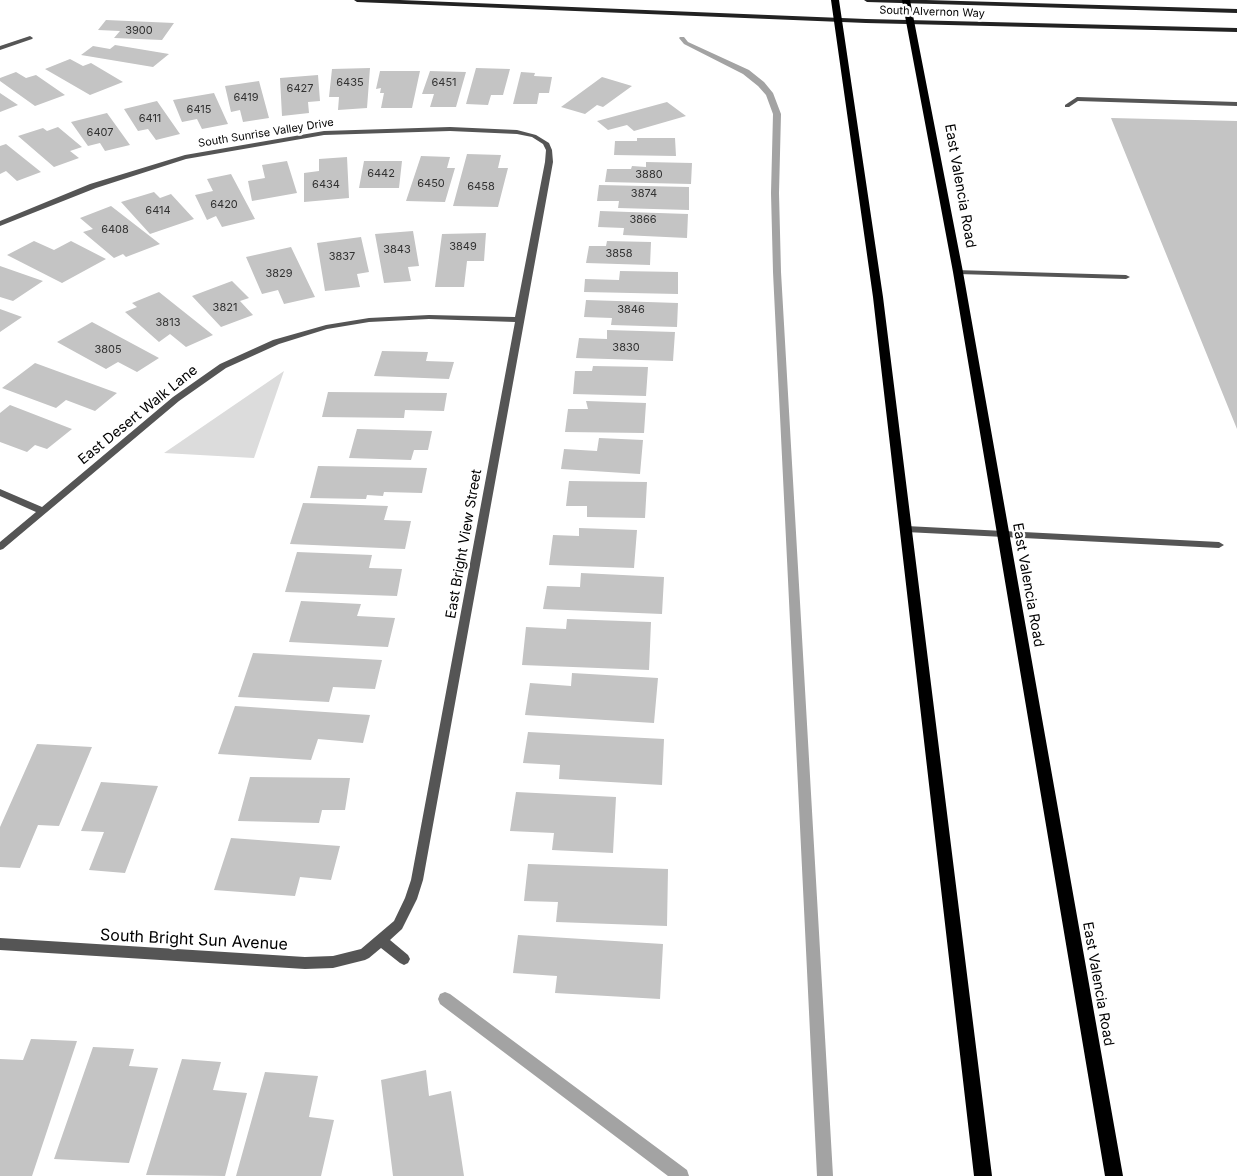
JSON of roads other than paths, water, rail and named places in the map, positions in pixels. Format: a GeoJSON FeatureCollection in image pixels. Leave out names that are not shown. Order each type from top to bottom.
{"type":"FeatureCollection","features":[{"type":"Feature","properties":{"kind":"main road","name":"South Alvernon Way"},"geometry":{"type":"LineString","coordinates":[[357,0],[911,22],[1237,30]]}},
{"type":"Feature","properties":{"kind":"main road"},"geometry":{"type":"LineString","coordinates":[[835,0],[872,248],[983,1176]]}},
{"type":"Feature","properties":{"kind":"main road","name":"South Alvernon Way"},"geometry":{"type":"LineString","coordinates":[[867,0],[1237,11]]}},
{"type":"Feature","properties":{"kind":"main road","name":"East Valencia Road"},"geometry":{"type":"LineString","coordinates":[[906,1],[958,272],[1114,1176]]}},
{"type":"Feature","properties":{"kind":"street"},"geometry":{"type":"LineString","coordinates":[[0,48],[30,38]]}},
{"type":"Feature","properties":{"kind":"street"},"geometry":{"type":"LineString","coordinates":[[1067,106],[1077,99],[1237,104]]}},
{"type":"Feature","properties":{"kind":"street","name":"South Sunrise Valley Drive"},"geometry":{"type":"LineString","coordinates":[[0,224],[93,186],[185,157],[324,133],[450,129],[507,131],[534,136],[546,143]]}},
{"type":"Feature","properties":{"kind":"street","name":"East Bright View Street"},"geometry":{"type":"LineString","coordinates":[[381,941],[398,924],[418,880],[519,320],[550,162],[546,143]]}},
{"type":"Feature","properties":{"kind":"street"},"geometry":{"type":"LineString","coordinates":[[958,272],[1126,277]]}},
{"type":"Feature","properties":{"kind":"street","name":"East Desert Walk Lane"},"geometry":{"type":"LineString","coordinates":[[0,547],[176,399],[223,366],[276,342],[326,327],[369,320],[429,317],[519,320]]}},
{"type":"Feature","properties":{"kind":"street"},"geometry":{"type":"LineString","coordinates":[[0,492],[43,511]]}},
{"type":"Feature","properties":{"kind":"street"},"geometry":{"type":"LineString","coordinates":[[906,529],[1219,545]]}},
{"type":"Feature","properties":{"kind":"street"},"geometry":{"type":"LineString","coordinates":[[381,941],[404,959]]}},
{"type":"Feature","properties":{"kind":"street","name":"South Bright Sun Avenue"},"geometry":{"type":"LineString","coordinates":[[0,944],[305,963],[332,962],[365,954],[381,941]]}},
{"type":"Feature","properties":{"kind":"waterway"},"geometry":{"type":"LineString","coordinates":[[682,38],[686,43],[746,72],[761,84],[770,95],[777,114],[775,193],[777,272],[825,1176]]}},
{"type":"Feature","properties":{"kind":"waterway"},"geometry":{"type":"LineString","coordinates":[[445,999],[681,1176]]}}]}
